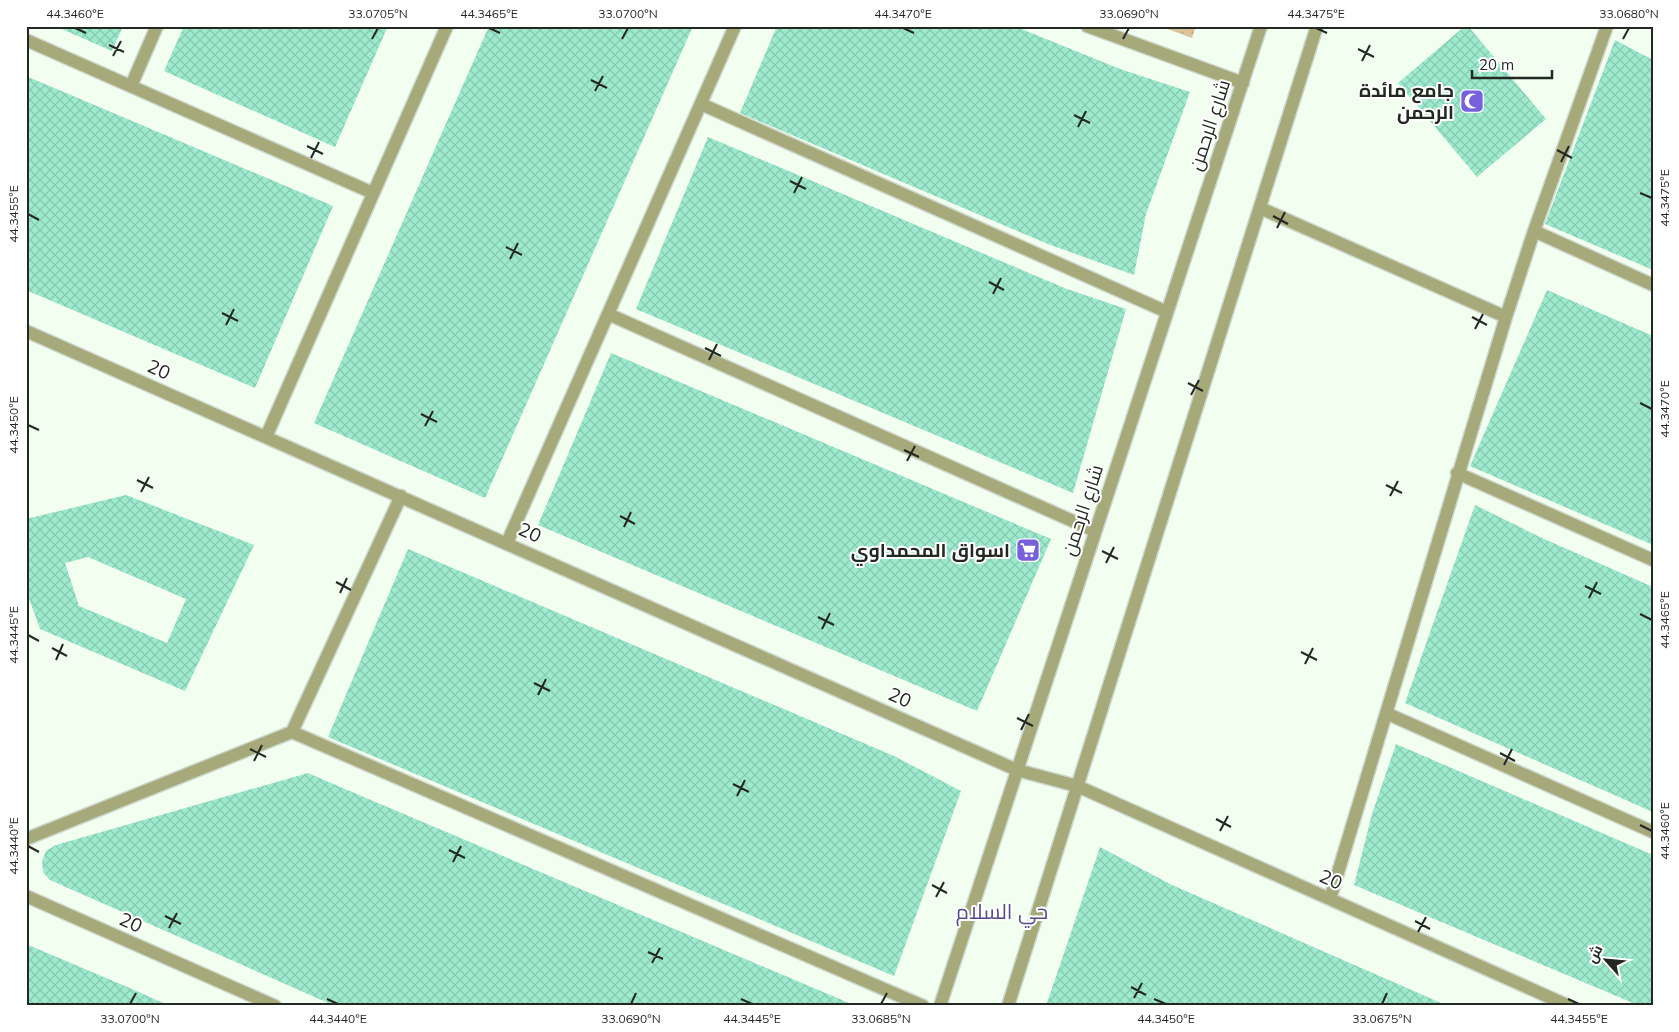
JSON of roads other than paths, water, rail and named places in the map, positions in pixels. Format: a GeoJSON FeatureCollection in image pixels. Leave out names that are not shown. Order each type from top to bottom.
{"type":"FeatureCollection","features":[{"type":"Feature","properties":{"kind":"street"},"geometry":{"type":"LineString","coordinates":[[131,86],[157,26]]}},
{"type":"Feature","properties":{"kind":"street"},"geometry":{"type":"LineString","coordinates":[[266,437],[447,26]]}},
{"type":"Feature","properties":{"kind":"street"},"geometry":{"type":"LineString","coordinates":[[507,543],[735,26]]}},
{"type":"Feature","properties":{"kind":"street"},"geometry":{"type":"LineString","coordinates":[[1087,26],[1243,83]]}},
{"type":"Feature","properties":{"kind":"street","name":"شارع الرحمن"},"geometry":{"type":"LineString","coordinates":[[940,1006],[1261,26]]}},
{"type":"Feature","properties":{"kind":"street"},"geometry":{"type":"LineString","coordinates":[[1008,1006],[1317,26]]}},
{"type":"Feature","properties":{"kind":"street"},"geometry":{"type":"LineString","coordinates":[[1330,899],[1388,714],[1458,472],[1506,317],[1534,231],[1607,26]]}},
{"type":"Feature","properties":{"kind":"street"},"geometry":{"type":"LineString","coordinates":[[26,40],[373,193]]}},
{"type":"Feature","properties":{"kind":"street"},"geometry":{"type":"LineString","coordinates":[[701,104],[1167,312]]}},
{"type":"Feature","properties":{"kind":"street"},"geometry":{"type":"LineString","coordinates":[[1260,208],[1506,317]]}},
{"type":"Feature","properties":{"kind":"street"},"geometry":{"type":"LineString","coordinates":[[1534,231],[1653,285]]}},
{"type":"Feature","properties":{"kind":"street"},"geometry":{"type":"LineString","coordinates":[[608,314],[1095,531]]}},
{"type":"Feature","properties":{"kind":"street","name":"20"},"geometry":{"type":"LineString","coordinates":[[26,331],[1017,770],[1077,786],[1569,1006]]}},
{"type":"Feature","properties":{"kind":"street"},"geometry":{"type":"LineString","coordinates":[[1458,472],[1653,560]]}},
{"type":"Feature","properties":{"kind":"street"},"geometry":{"type":"LineString","coordinates":[[26,840],[292,732],[401,496]]}},
{"type":"Feature","properties":{"kind":"street"},"geometry":{"type":"LineString","coordinates":[[1388,714],[1653,832]]}},
{"type":"Feature","properties":{"kind":"street"},"geometry":{"type":"LineString","coordinates":[[292,732],[922,1006]]}},
{"type":"Feature","properties":{"kind":"street","name":"20"},"geometry":{"type":"LineString","coordinates":[[26,896],[275,1006]]}},
{"type":"Feature","properties":{"kind":"place","name":"جامع مائدة الرحمن"},"geometry":{"type":"Point","coordinates":[1472,101]}},
{"type":"Feature","properties":{"kind":"place","name":"اسواق المحمداوي"},"geometry":{"type":"Point","coordinates":[1028,550]}},
{"type":"Feature","properties":{"kind":"district","name":"حي السلام"},"geometry":{"type":"Point","coordinates":[1002,912]}}]}
